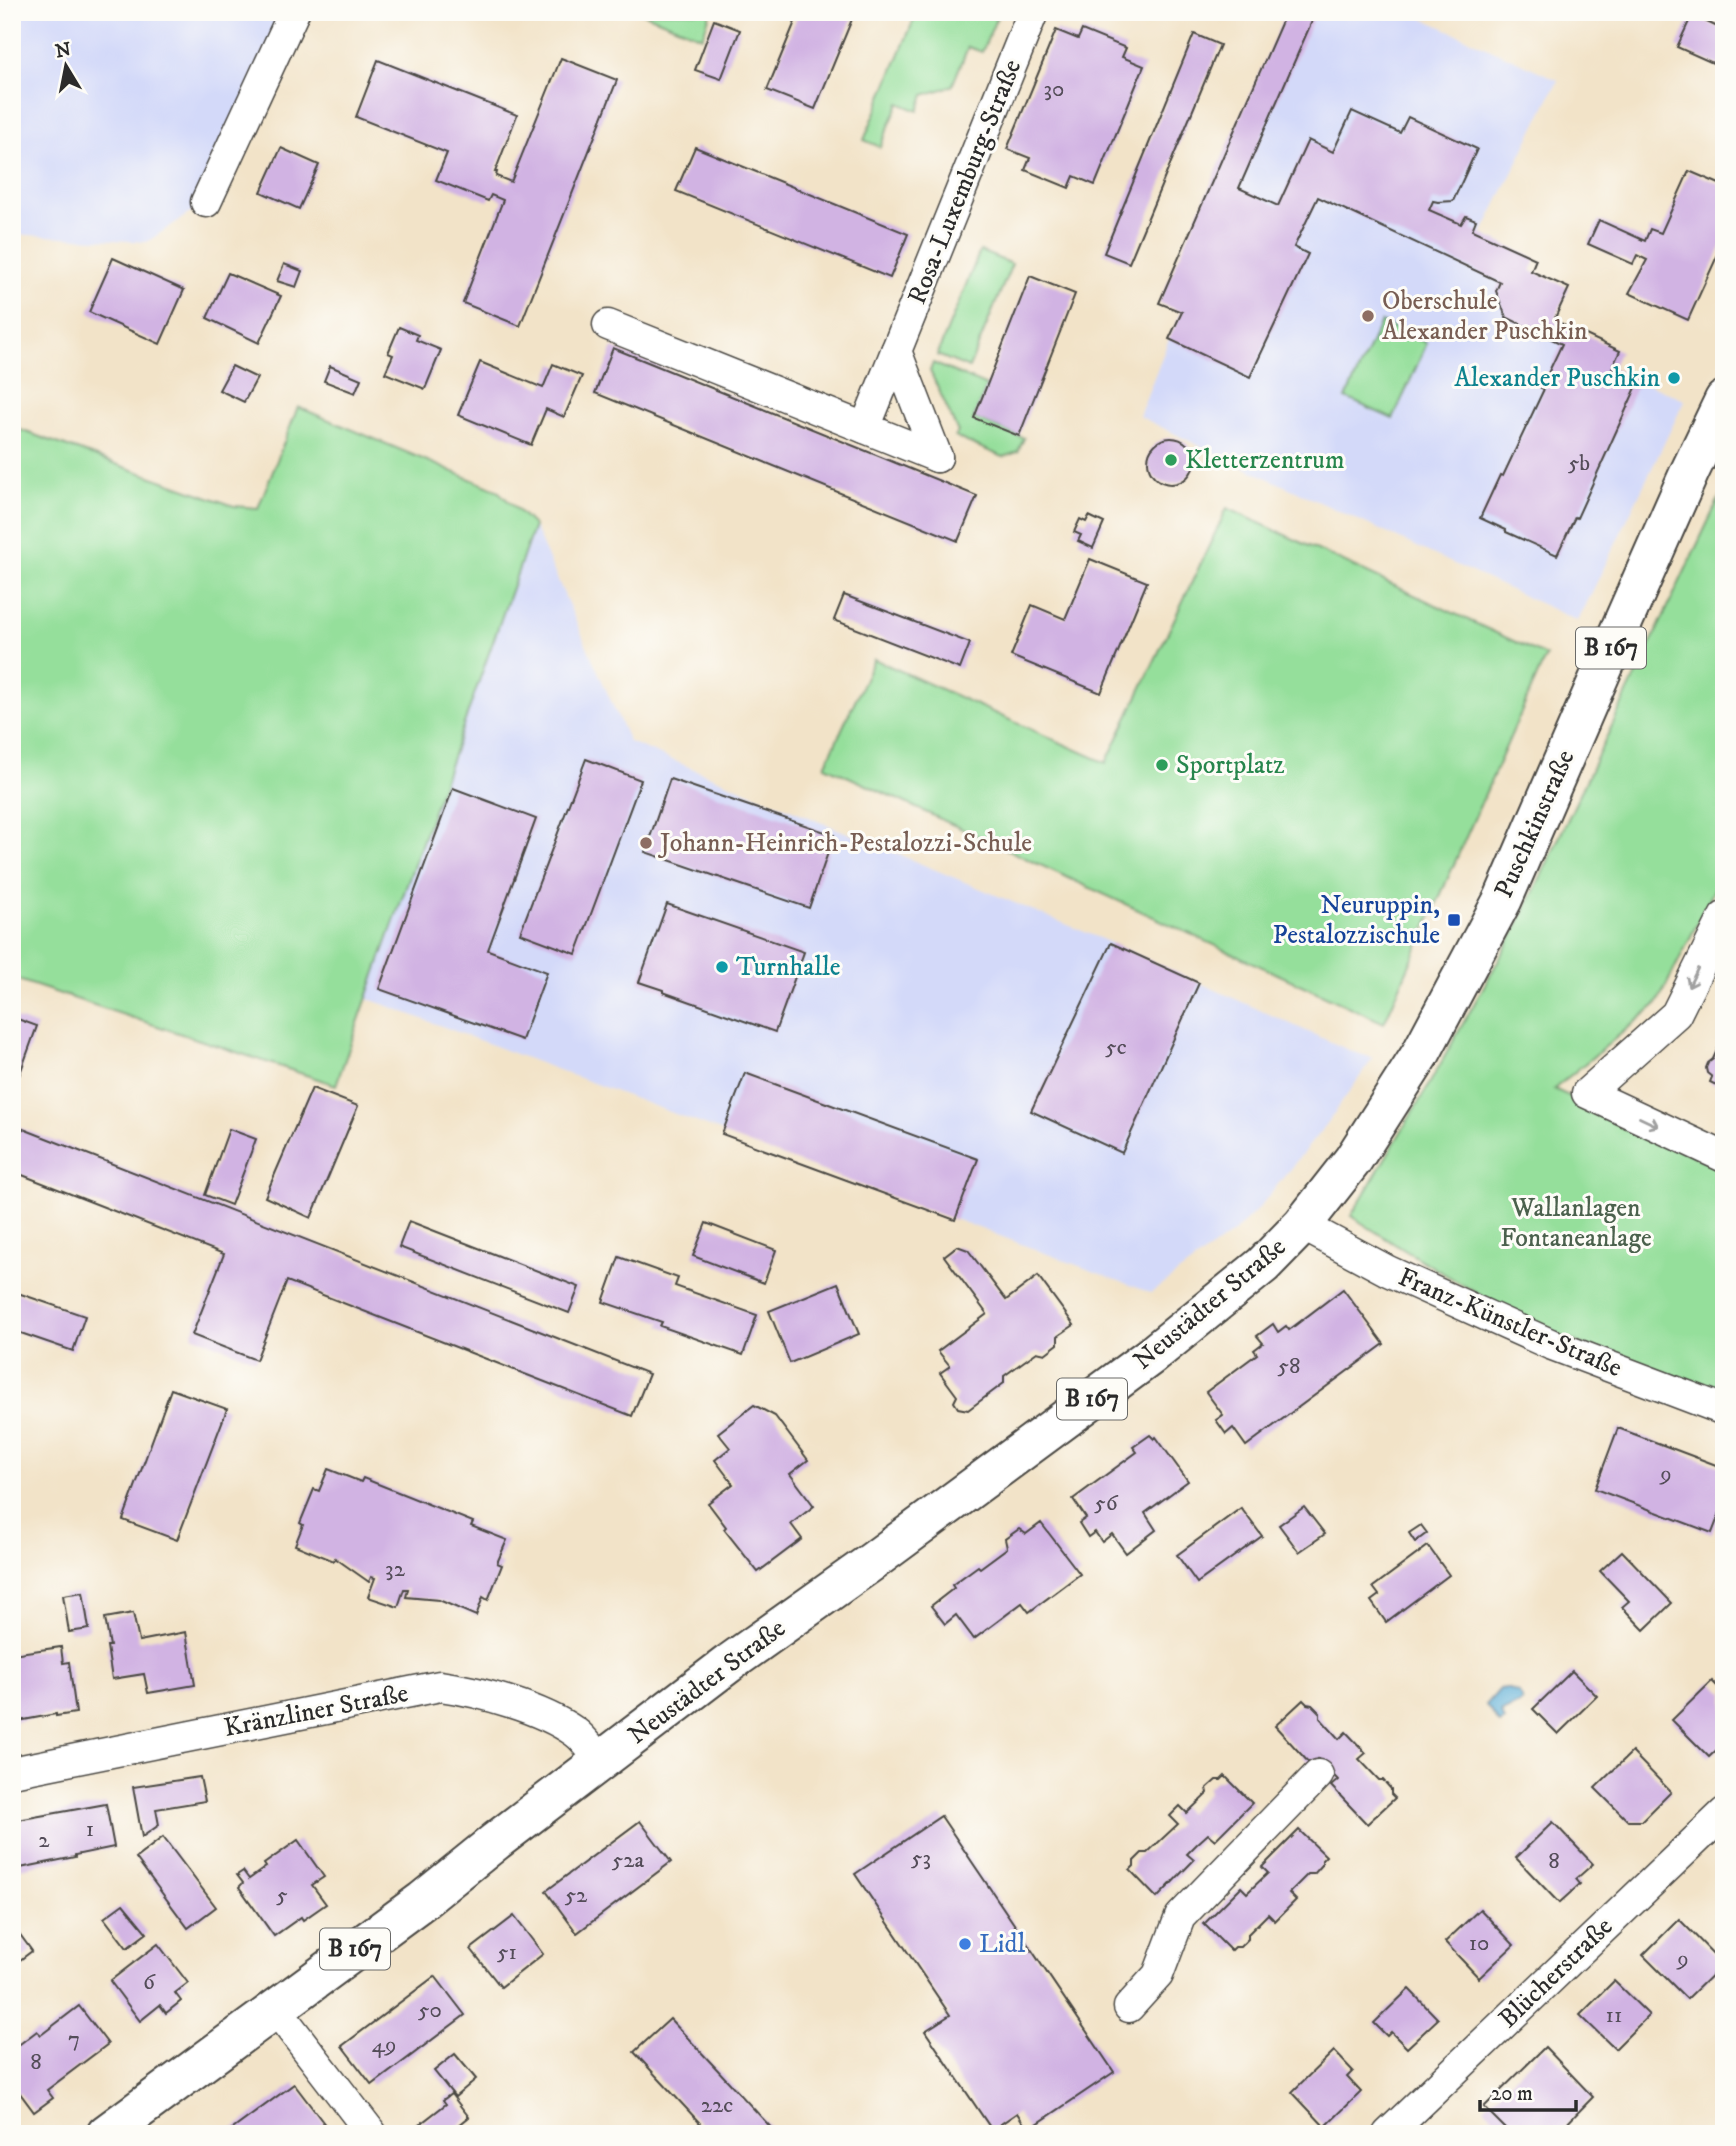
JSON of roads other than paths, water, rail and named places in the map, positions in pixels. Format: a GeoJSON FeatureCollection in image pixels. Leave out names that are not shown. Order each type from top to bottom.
{"type":"FeatureCollection","features":[{"type":"Feature","properties":{"kind":"main road","name":"Puschkinstraße"},"geometry":{"type":"LineString","coordinates":[[1302,1225],[1353,1160],[1420,1055],[1503,899],[1624,620],[1724,400]]}},
{"type":"Feature","properties":{"kind":"main road","name":"Neustädter Straße"},"geometry":{"type":"LineString","coordinates":[[106,2134],[422,1901],[728,1664],[1152,1355],[1263,1265],[1302,1225]]}},
{"type":"Feature","properties":{"kind":"street"},"geometry":{"type":"LineString","coordinates":[[206,202],[294,12]]}},
{"type":"Feature","properties":{"kind":"street","name":"Rosa-Luxemburg-Straße"},"geometry":{"type":"LineString","coordinates":[[865,428],[1033,12]]}},
{"type":"Feature","properties":{"kind":"street"},"geometry":{"type":"LineString","coordinates":[[608,325],[937,457],[897,351]]}},
{"type":"Feature","properties":{"kind":"street"},"geometry":{"type":"LineString","coordinates":[[1724,917],[1676,1014],[1587,1093],[1724,1157]]}},
{"type":"Feature","properties":{"kind":"street","name":"Franz-Künstler-Straße"},"geometry":{"type":"LineString","coordinates":[[1302,1225],[1388,1271],[1550,1344],[1724,1410]]}},
{"type":"Feature","properties":{"kind":"street","name":"Kränzliner Straße"},"geometry":{"type":"LineString","coordinates":[[12,1773],[440,1686],[476,1691],[550,1719],[577,1733],[601,1761]]}},
{"type":"Feature","properties":{"kind":"street"},"geometry":{"type":"LineString","coordinates":[[1129,2007],[1158,1975],[1180,1917],[1318,1775]]}},
{"type":"Feature","properties":{"kind":"street","name":"Blücherstraße"},"geometry":{"type":"LineString","coordinates":[[1388,2134],[1724,1813]]}},
{"type":"Feature","properties":{"kind":"street"},"geometry":{"type":"LineString","coordinates":[[275,2008],[372,2134]]}},
{"type":"Feature","properties":{"kind":"water"},"geometry":{"type":"Polygon","coordinates":[[[1506,1688],[1519,1693],[1522,1701],[1501,1713],[1505,1721],[1500,1724],[1486,1705],[1500,1689],[1506,1688]]]}},
{"type":"Feature","properties":{"kind":"place","name":"Oberschule Alexander Puschkin"},"geometry":{"type":"Point","coordinates":[1368,316]}},
{"type":"Feature","properties":{"kind":"place","name":"Alexander Puschkin"},"geometry":{"type":"Point","coordinates":[1674,378]}},
{"type":"Feature","properties":{"kind":"place","name":"Kletterzentrum"},"geometry":{"type":"Point","coordinates":[1171,460]}},
{"type":"Feature","properties":{"kind":"place","name":"Sportplatz"},"geometry":{"type":"Point","coordinates":[1162,765]}},
{"type":"Feature","properties":{"kind":"place","name":"Johann-Heinrich-Pestalozzi-Schule"},"geometry":{"type":"Point","coordinates":[646,843]}},
{"type":"Feature","properties":{"kind":"place","name":"Neuruppin, Pestalozzischule"},"geometry":{"type":"Point","coordinates":[1454,920]}},
{"type":"Feature","properties":{"kind":"place","name":"Turnhalle"},"geometry":{"type":"Point","coordinates":[722,967]}},
{"type":"Feature","properties":{"kind":"place","name":"Lidl"},"geometry":{"type":"Point","coordinates":[965,1944]}},
{"type":"Feature","properties":{"kind":"park label","name":"Wallanlagen Fontaneanlage"},"geometry":{"type":"Point","coordinates":[1576,1223]}}]}
